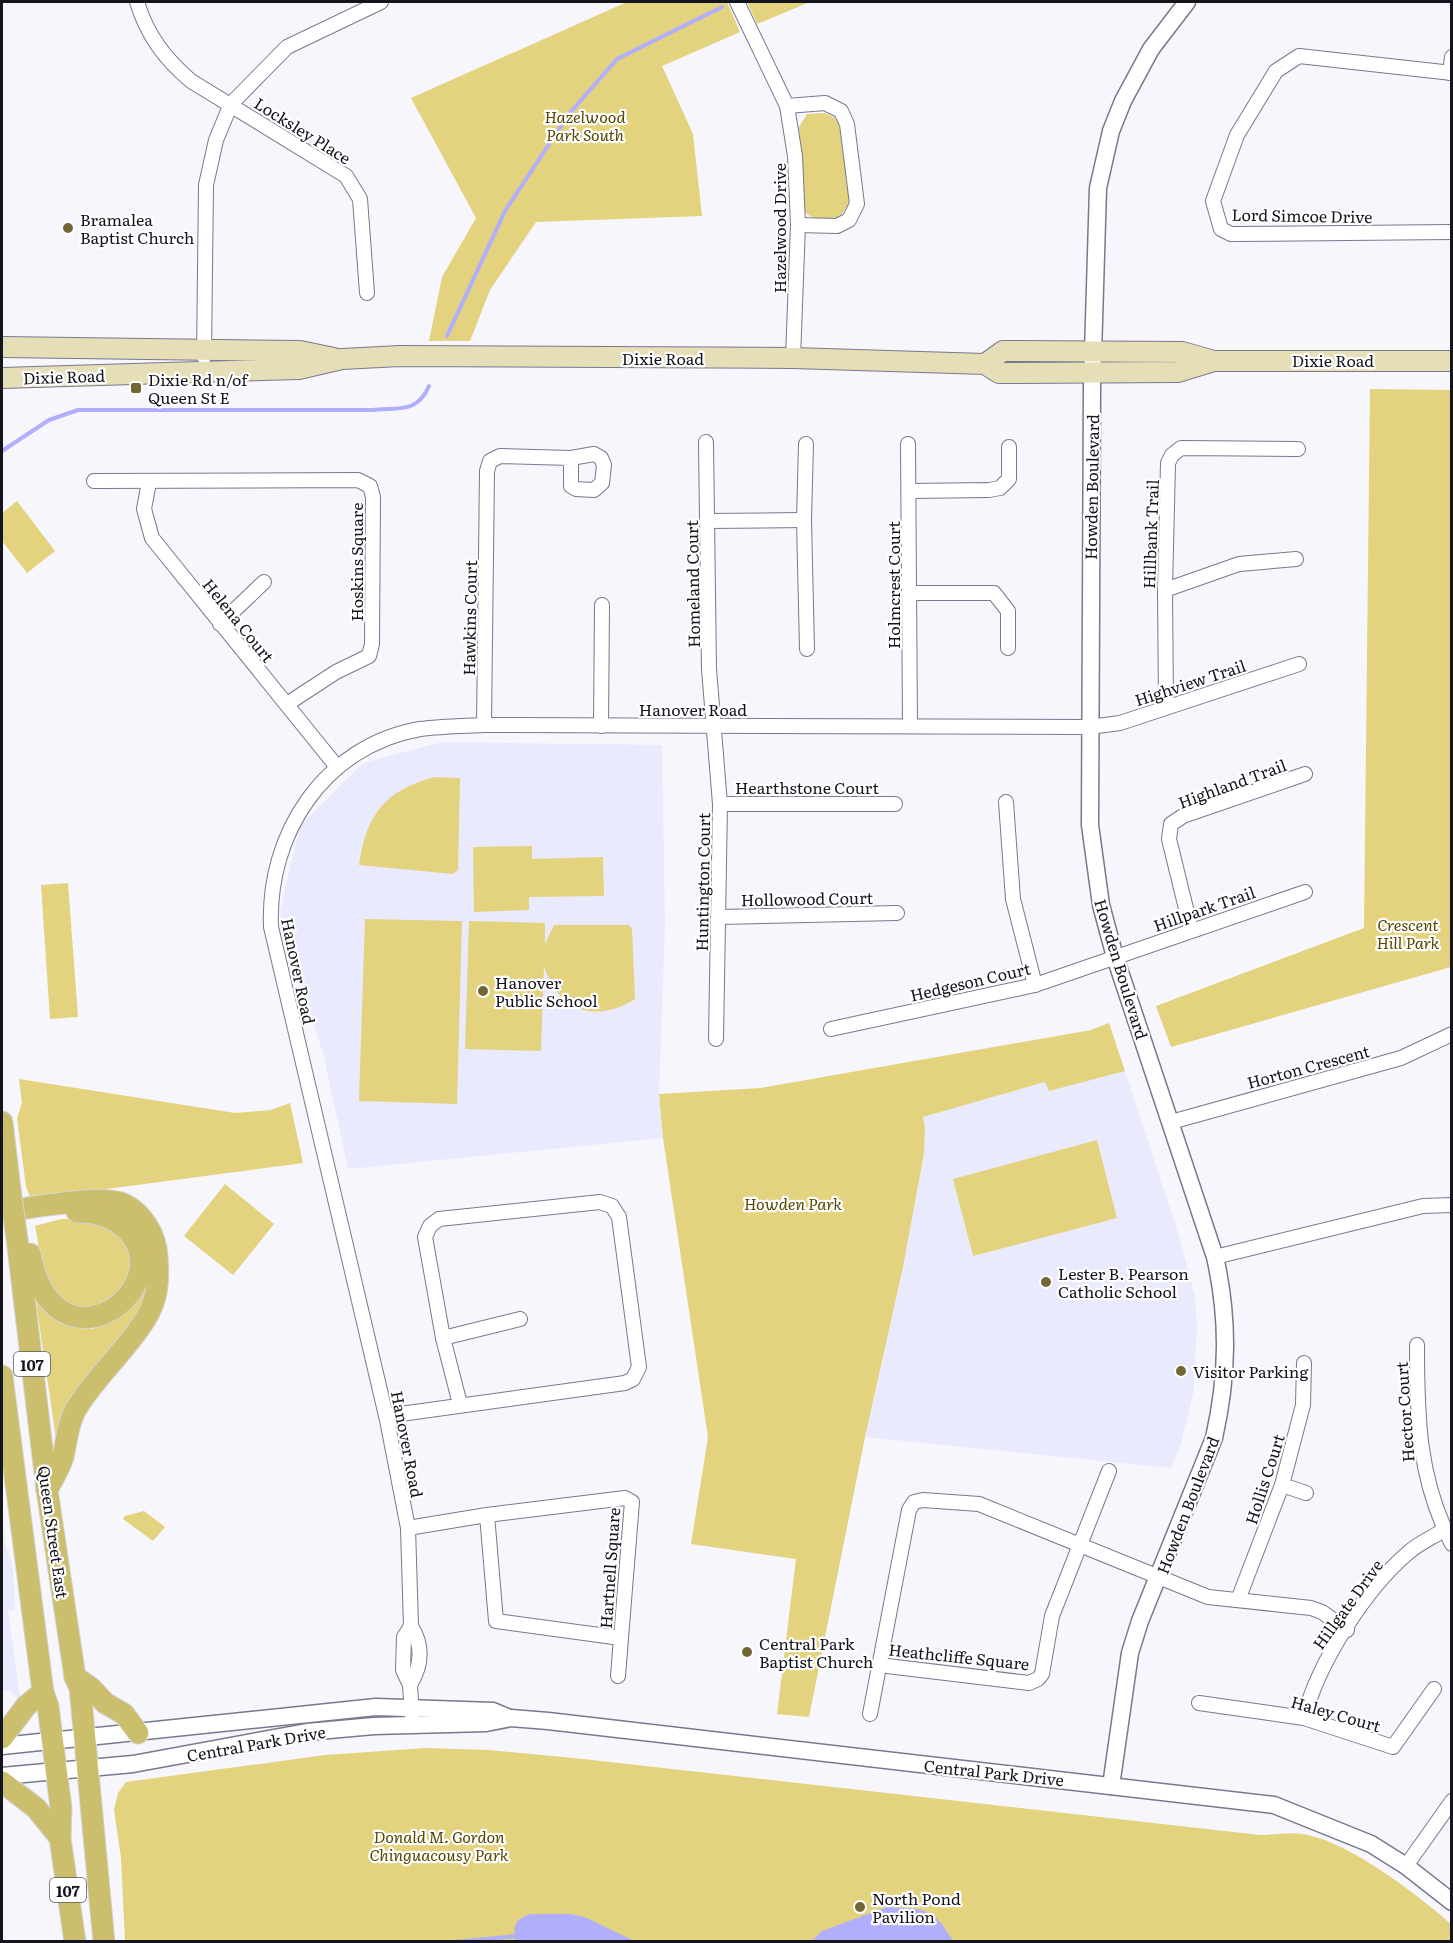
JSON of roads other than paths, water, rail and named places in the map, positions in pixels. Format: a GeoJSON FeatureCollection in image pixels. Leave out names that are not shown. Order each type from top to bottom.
{"type":"FeatureCollection","features":[{"type":"Feature","properties":{"kind":"main road","name":"Dixie Road"},"geometry":{"type":"LineString","coordinates":[[2,347],[300,351],[342,359]]}},
{"type":"Feature","properties":{"kind":"main road","name":"Dixie Road"},"geometry":{"type":"LineString","coordinates":[[985,364],[1002,351],[1182,352],[1214,361],[1452,361]]}},
{"type":"Feature","properties":{"kind":"main road","name":"Dixie Road"},"geometry":{"type":"LineString","coordinates":[[2,378],[299,369],[342,359],[400,356],[793,358],[985,364],[999,373],[1178,372],[1214,361]]}},
{"type":"Feature","properties":{"kind":"main road","name":"Queen Street East"},"geometry":{"type":"LineString","coordinates":[[2,1122],[47,1490],[75,1677],[80,1688],[104,1941]]}},
{"type":"Feature","properties":{"kind":"main road"},"geometry":{"type":"LineString","coordinates":[[2,1212],[100,1201],[123,1203],[142,1218],[152,1235],[157,1252],[158,1274],[154,1303],[135,1335],[76,1409],[66,1435],[63,1458],[47,1490]]}},
{"type":"Feature","properties":{"kind":"main road"},"geometry":{"type":"LineString","coordinates":[[2,1221],[87,1211],[105,1216],[120,1224],[134,1239],[140,1257],[138,1277],[127,1297],[113,1310],[91,1318],[71,1315],[58,1308],[44,1294],[34,1274],[30,1249],[17,1239]]}},
{"type":"Feature","properties":{"kind":"main road","name":"Queen Street East"},"geometry":{"type":"LineString","coordinates":[[2,1376],[43,1692],[48,1706],[53,1740],[61,1808],[60,1838],[75,1941]]}},
{"type":"Feature","properties":{"kind":"main road"},"geometry":{"type":"LineString","coordinates":[[75,1677],[91,1688],[105,1703],[124,1714],[138,1733]]}},
{"type":"Feature","properties":{"kind":"main road"},"geometry":{"type":"LineString","coordinates":[[2,1738],[26,1706],[43,1692]]}},
{"type":"Feature","properties":{"kind":"main road"},"geometry":{"type":"LineString","coordinates":[[2,1782],[36,1808],[60,1838]]}},
{"type":"Feature","properties":{"kind":"street"},"geometry":{"type":"LineString","coordinates":[[137,2],[144,24],[170,62],[191,81],[231,104]]}},
{"type":"Feature","properties":{"kind":"street"},"geometry":{"type":"LineString","coordinates":[[204,372],[206,185],[216,140],[231,104],[287,47],[381,2]]}},
{"type":"Feature","properties":{"kind":"street","name":"Hazelwood Drive"},"geometry":{"type":"LineString","coordinates":[[737,2],[787,106],[795,156],[798,225],[793,358]]}},
{"type":"Feature","properties":{"kind":"street","name":"Howden Boulevard"},"geometry":{"type":"LineString","coordinates":[[1111,1786],[1130,1653],[1206,1462],[1221,1407],[1225,1375],[1226,1318],[1215,1257],[1115,957],[1101,905],[1090,825],[1092,373],[1096,213],[1103,161],[1111,131],[1138,71],[1156,42],[1187,2]]}},
{"type":"Feature","properties":{"kind":"street","name":"Lord Simcoe Drive"},"geometry":{"type":"LineString","coordinates":[[1451,73],[1299,56],[1276,71],[1237,135],[1213,201],[1221,229],[1231,234],[1452,232]]}},
{"type":"Feature","properties":{"kind":"street"},"geometry":{"type":"LineString","coordinates":[[1451,73],[1452,57]]}},
{"type":"Feature","properties":{"kind":"street"},"geometry":{"type":"LineString","coordinates":[[787,106],[825,103],[841,111],[847,124],[857,204],[849,220],[837,226],[798,225]]}},
{"type":"Feature","properties":{"kind":"street","name":"Locksley Place"},"geometry":{"type":"LineString","coordinates":[[231,104],[346,176],[356,188],[360,199],[367,293]]}},
{"type":"Feature","properties":{"kind":"street","name":"Homeland Court"},"geometry":{"type":"LineString","coordinates":[[706,442],[709,669],[714,726]]}},
{"type":"Feature","properties":{"kind":"street"},"geometry":{"type":"LineString","coordinates":[[806,444],[804,520],[807,649]]}},
{"type":"Feature","properties":{"kind":"street","name":"Holmcrest Court"},"geometry":{"type":"LineString","coordinates":[[908,444],[910,725]]}},
{"type":"Feature","properties":{"kind":"street"},"geometry":{"type":"LineString","coordinates":[[909,491],[1000,488],[1009,479],[1009,447]]}},
{"type":"Feature","properties":{"kind":"street","name":"Hillbank Trail"},"geometry":{"type":"LineString","coordinates":[[1166,706],[1164,590],[1168,463],[1172,455],[1181,448],[1298,449]]}},
{"type":"Feature","properties":{"kind":"street","name":"Hawkins Court"},"geometry":{"type":"LineString","coordinates":[[484,725],[487,471],[490,460],[500,456],[571,458]]}},
{"type":"Feature","properties":{"kind":"street","name":"Hoskins Square"},"geometry":{"type":"LineString","coordinates":[[149,482],[357,480],[370,486],[373,497],[372,644],[369,656],[336,672],[287,705]]}},
{"type":"Feature","properties":{"kind":"street"},"geometry":{"type":"LineString","coordinates":[[94,481],[149,482]]}},
{"type":"Feature","properties":{"kind":"street","name":"Helena Court"},"geometry":{"type":"LineString","coordinates":[[149,482],[144,509],[152,538],[337,767]]}},
{"type":"Feature","properties":{"kind":"street"},"geometry":{"type":"LineString","coordinates":[[707,520],[804,520]]}},
{"type":"Feature","properties":{"kind":"street"},"geometry":{"type":"LineString","coordinates":[[1164,590],[1239,564],[1296,559]]}},
{"type":"Feature","properties":{"kind":"street"},"geometry":{"type":"LineString","coordinates":[[220,624],[264,582]]}},
{"type":"Feature","properties":{"kind":"street"},"geometry":{"type":"LineString","coordinates":[[909,593],[994,594],[1003,602],[1008,611],[1008,648]]}},
{"type":"Feature","properties":{"kind":"street"},"geometry":{"type":"LineString","coordinates":[[602,605],[602,726]]}},
{"type":"Feature","properties":{"kind":"street","name":"Highview Trail"},"geometry":{"type":"LineString","coordinates":[[1090,726],[1120,723],[1299,664]]}},
{"type":"Feature","properties":{"kind":"street","name":"Hanover Road"},"geometry":{"type":"LineString","coordinates":[[412,1716],[410,1684],[419,1670],[419,1640],[411,1626],[408,1528],[386,1416],[271,927],[273,880],[287,832],[302,806],[337,767],[363,750],[390,737],[419,730],[484,725],[1090,726]]}},
{"type":"Feature","properties":{"kind":"street","name":"Huntington Court"},"geometry":{"type":"LineString","coordinates":[[714,726],[720,804],[716,1038]]}},
{"type":"Feature","properties":{"kind":"street","name":"Highland Trail"},"geometry":{"type":"LineString","coordinates":[[1191,929],[1169,839],[1171,824],[1183,816],[1305,774]]}},
{"type":"Feature","properties":{"kind":"street"},"geometry":{"type":"LineString","coordinates":[[1006,802],[1013,899],[1035,984]]}},
{"type":"Feature","properties":{"kind":"street","name":"Hearthstone Court"},"geometry":{"type":"LineString","coordinates":[[720,804],[895,804]]}},
{"type":"Feature","properties":{"kind":"street","name":"Hillpark Trail"},"geometry":{"type":"LineString","coordinates":[[1115,957],[1305,891]]}},
{"type":"Feature","properties":{"kind":"street","name":"Hollowood Court"},"geometry":{"type":"LineString","coordinates":[[719,917],[897,913]]}},
{"type":"Feature","properties":{"kind":"street","name":"Hedgeson Court"},"geometry":{"type":"LineString","coordinates":[[831,1029],[1035,984],[1115,957]]}},
{"type":"Feature","properties":{"kind":"street","name":"Horton Crescent"},"geometry":{"type":"LineString","coordinates":[[1171,1122],[1401,1058],[1452,1034]]}},
{"type":"Feature","properties":{"kind":"street"},"geometry":{"type":"LineString","coordinates":[[386,1416],[625,1383],[633,1379],[639,1367],[619,1217],[612,1206],[600,1202],[439,1219],[430,1226],[425,1236],[443,1338],[460,1404]]}},
{"type":"Feature","properties":{"kind":"street"},"geometry":{"type":"LineString","coordinates":[[1215,1257],[1424,1206],[1452,1204]]}},
{"type":"Feature","properties":{"kind":"street"},"geometry":{"type":"LineString","coordinates":[[443,1338],[520,1319]]}},
{"type":"Feature","properties":{"kind":"street","name":"Hector Court"},"geometry":{"type":"LineString","coordinates":[[1417,1345],[1420,1449],[1429,1489],[1444,1530],[1452,1544]]}},
{"type":"Feature","properties":{"kind":"street","name":"Hollis Court"},"geometry":{"type":"LineString","coordinates":[[1238,1600],[1282,1485],[1303,1405],[1304,1363]]}},
{"type":"Feature","properties":{"kind":"street","name":"Heathcliffe Square"},"geometry":{"type":"LineString","coordinates":[[879,1665],[1029,1683],[1038,1679],[1042,1674],[1052,1616],[1109,1471]]}},
{"type":"Feature","properties":{"kind":"street"},"geometry":{"type":"LineString","coordinates":[[1282,1485],[1306,1493]]}},
{"type":"Feature","properties":{"kind":"street","name":"Hartnell Square"},"geometry":{"type":"LineString","coordinates":[[408,1528],[487,1515],[625,1498],[632,1502],[618,1676]]}},
{"type":"Feature","properties":{"kind":"street","name":"Heathcliffe Square"},"geometry":{"type":"LineString","coordinates":[[870,1714],[909,1510],[914,1502],[923,1500],[979,1504],[1158,1579],[1208,1597],[1311,1608],[1347,1630]]}},
{"type":"Feature","properties":{"kind":"street","name":"Hartnell Square"},"geometry":{"type":"LineString","coordinates":[[487,1515],[496,1621],[621,1638]]}},
{"type":"Feature","properties":{"kind":"street","name":"Hillgate Drive"},"geometry":{"type":"LineString","coordinates":[[1304,1718],[1322,1667],[1389,1570],[1411,1550],[1444,1530]]}},
{"type":"Feature","properties":{"kind":"street","name":"Haley Court"},"geometry":{"type":"LineString","coordinates":[[1199,1702],[1304,1718],[1393,1747],[1434,1689]]}},
{"type":"Feature","properties":{"kind":"street","name":"Central Park Drive"},"geometry":{"type":"LineString","coordinates":[[2,1746],[376,1707],[412,1716],[486,1723],[511,1718],[1274,1805],[1371,1844],[1406,1866],[1452,1902]]}},
{"type":"Feature","properties":{"kind":"street","name":"Central Park Drive"},"geometry":{"type":"LineString","coordinates":[[2,1776],[133,1764],[307,1732],[412,1716]]}},
{"type":"Feature","properties":{"kind":"street"},"geometry":{"type":"LineString","coordinates":[[1406,1866],[1452,1801]]}},
{"type":"Feature","properties":{"kind":"waterway"},"geometry":{"type":"LineString","coordinates":[[447,336],[505,211],[569,114],[617,59],[722,7]]}},
{"type":"Feature","properties":{"kind":"waterway"},"geometry":{"type":"LineString","coordinates":[[2,451],[49,420],[78,410],[372,410],[413,405],[419,401],[429,386]]}},
{"type":"Feature","properties":{"kind":"waterway"},"geometry":{"type":"LineString","coordinates":[[455,1942],[517,1936]]}},
{"type":"Feature","properties":{"kind":"place","name":"Bramalea Baptist Church"},"geometry":{"type":"Point","coordinates":[68,228]}},
{"type":"Feature","properties":{"kind":"place","name":"Dixie Rd n/of Queen St E"},"geometry":{"type":"Point","coordinates":[136,388]}},
{"type":"Feature","properties":{"kind":"place","name":"Hanover Public School"},"geometry":{"type":"Point","coordinates":[483,991]}},
{"type":"Feature","properties":{"kind":"place","name":"Lester B. Pearson Catholic School"},"geometry":{"type":"Point","coordinates":[1046,1282]}},
{"type":"Feature","properties":{"kind":"place","name":"Visitor Parking"},"geometry":{"type":"Point","coordinates":[1181,1371]}},
{"type":"Feature","properties":{"kind":"place","name":"Central Park Baptist Church"},"geometry":{"type":"Point","coordinates":[747,1652]}},
{"type":"Feature","properties":{"kind":"place","name":"North Pond Pavilion"},"geometry":{"type":"Point","coordinates":[860,1907]}},
{"type":"Feature","properties":{"kind":"park label","name":"Hazelwood Park South"},"geometry":{"type":"Point","coordinates":[585,125]}},
{"type":"Feature","properties":{"kind":"park label","name":"Crescent Hill Park"},"geometry":{"type":"Point","coordinates":[1408,933]}},
{"type":"Feature","properties":{"kind":"park label","name":"Howden Park"},"geometry":{"type":"Point","coordinates":[793,1203]}},
{"type":"Feature","properties":{"kind":"park label","name":"Donald M. Gordon Chinguacousy Park"},"geometry":{"type":"Point","coordinates":[439,1845]}}]}
